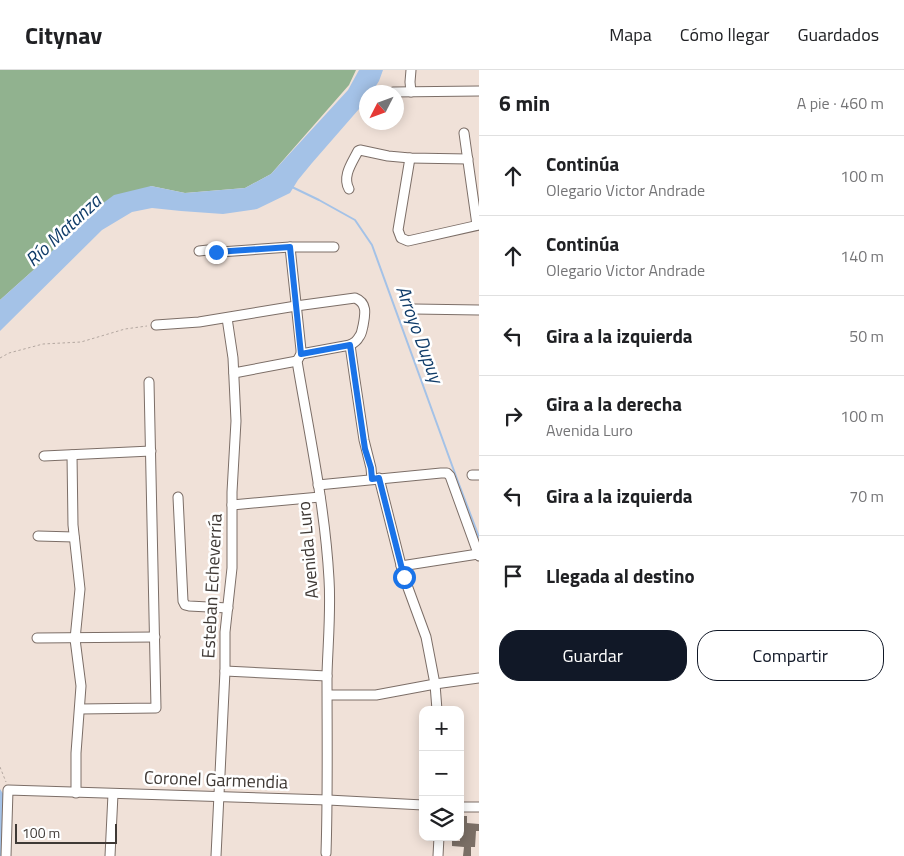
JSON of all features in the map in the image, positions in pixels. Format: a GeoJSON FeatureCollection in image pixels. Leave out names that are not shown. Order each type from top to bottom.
{"type":"FeatureCollection","features":[{"type":"Feature","properties":{"kind":"street"},"geometry":{"type":"LineString","coordinates":[[411,70],[411,92]]}},
{"type":"Feature","properties":{"kind":"street"},"geometry":{"type":"LineString","coordinates":[[404,92],[479,91]]}},
{"type":"Feature","properties":{"kind":"street"},"geometry":{"type":"LineString","coordinates":[[410,158],[398,230],[401,238],[408,241],[478,225],[464,133]]}},
{"type":"Feature","properties":{"kind":"street"},"geometry":{"type":"LineString","coordinates":[[348,189],[345,180],[346,176],[360,150],[388,156],[410,158],[468,159]]}},
{"type":"Feature","properties":{"kind":"street"},"geometry":{"type":"LineString","coordinates":[[199,251],[220,252],[290,247],[334,247]]}},
{"type":"Feature","properties":{"kind":"street","name":"Avenida Luro"},"geometry":{"type":"LineString","coordinates":[[290,247],[299,357],[320,497],[329,577],[327,676],[328,854],[317,856]]}},
{"type":"Feature","properties":{"kind":"street"},"geometry":{"type":"LineString","coordinates":[[156,325],[199,322],[355,298],[361,302],[365,312],[362,332],[356,342],[234,373]]}},
{"type":"Feature","properties":{"kind":"street"},"geometry":{"type":"LineString","coordinates":[[414,309],[479,310]]}},
{"type":"Feature","properties":{"kind":"street","name":"Esteban Echeverría"},"geometry":{"type":"LineString","coordinates":[[216,856],[225,638],[232,568],[232,505],[236,421],[233,358],[227,318]]}},
{"type":"Feature","properties":{"kind":"street"},"geometry":{"type":"LineString","coordinates":[[350,345],[365,449],[409,592],[426,637],[438,706]]}},
{"type":"Feature","properties":{"kind":"street"},"geometry":{"type":"LineString","coordinates":[[80,709],[156,708],[149,382]]}},
{"type":"Feature","properties":{"kind":"street"},"geometry":{"type":"LineString","coordinates":[[44,456],[151,451]]}},
{"type":"Feature","properties":{"kind":"street"},"geometry":{"type":"LineString","coordinates":[[72,454],[73,525],[80,589],[75,637],[81,686],[76,753],[76,792]]}},
{"type":"Feature","properties":{"kind":"street"},"geometry":{"type":"LineString","coordinates":[[318,485],[375,478],[447,473],[450,476],[479,555],[401,566]]}},
{"type":"Feature","properties":{"kind":"street"},"geometry":{"type":"LineString","coordinates":[[178,497],[183,601],[188,606],[228,608]]}},
{"type":"Feature","properties":{"kind":"street"},"geometry":{"type":"LineString","coordinates":[[232,505],[320,497]]}},
{"type":"Feature","properties":{"kind":"street"},"geometry":{"type":"LineString","coordinates":[[38,536],[74,536]]}},
{"type":"Feature","properties":{"kind":"street"},"geometry":{"type":"LineString","coordinates":[[37,638],[155,637]]}},
{"type":"Feature","properties":{"kind":"street"},"geometry":{"type":"LineString","coordinates":[[224,671],[327,676]]}},
{"type":"Feature","properties":{"kind":"street"},"geometry":{"type":"LineString","coordinates":[[328,695],[376,695],[479,678]]}},
{"type":"Feature","properties":{"kind":"street"},"geometry":{"type":"LineString","coordinates":[[6,856],[8,790]]}},
{"type":"Feature","properties":{"kind":"street","name":"Coronel Garmendia"},"geometry":{"type":"LineString","coordinates":[[8,790],[218,796],[419,805]]}},
{"type":"Feature","properties":{"kind":"street"},"geometry":{"type":"LineString","coordinates":[[110,856],[113,794]]}},
{"type":"Feature","properties":{"kind":"street"},"geometry":{"type":"LineString","coordinates":[[464,807],[479,807]]}},
{"type":"Feature","properties":{"kind":"street"},"geometry":{"type":"LineString","coordinates":[[438,856],[439,841]]}},
{"type":"Feature","properties":{"kind":"path"},"geometry":{"type":"LineString","coordinates":[[0,358],[9,353],[43,344],[82,342],[125,330],[156,325]]}},
{"type":"Feature","properties":{"kind":"path"},"geometry":{"type":"LineString","coordinates":[[0,767],[8,790]]}},
{"type":"Feature","properties":{"kind":"green space"},"geometry":{"type":"Polygon","coordinates":[[[0,70],[356,70],[349,85],[271,174],[245,188],[185,193],[151,186],[38,266],[0,300],[0,70]]]}},
{"type":"Feature","properties":{"kind":"water"},"geometry":{"type":"Polygon","coordinates":[[[359,70],[383,70],[376,85],[359,85],[359,109],[298,180],[290,193],[257,209],[223,214],[152,208],[132,212],[102,230],[0,331],[0,300],[38,266],[83,218],[114,195],[151,186],[185,193],[245,188],[271,174],[348,90],[359,70]]]}},
{"type":"Feature","properties":{"kind":"water"},"geometry":{"type":"Polygon","coordinates":[[[0,789],[4,795],[2,856],[0,856],[0,789]]]}},
{"type":"Feature","properties":{"kind":"building"},"geometry":{"type":"Polygon","coordinates":[[[464,816],[467,816],[467,823],[479,824],[479,831],[476,831],[475,847],[471,847],[471,856],[463,856],[464,847],[452,846],[452,841],[464,841],[464,816]]]}},
{"type":"Feature","properties":{"kind":"waterway","name":"Arroyo Dupuy"},"geometry":{"type":"LineString","coordinates":[[292,187],[355,220],[372,245],[479,537]]}},
{"type":"Feature","properties":{"kind":"route"},"geometry":{"type":"LineString","coordinates":[[216,252],[290,247],[301,354],[350,345],[365,449],[371,468],[372,479],[379,478],[404,577]]}},
{"type":"Feature","properties":{"kind":"water label","name":"Río Matanza"},"geometry":{"type":"Point","coordinates":[63,230]}}]}
